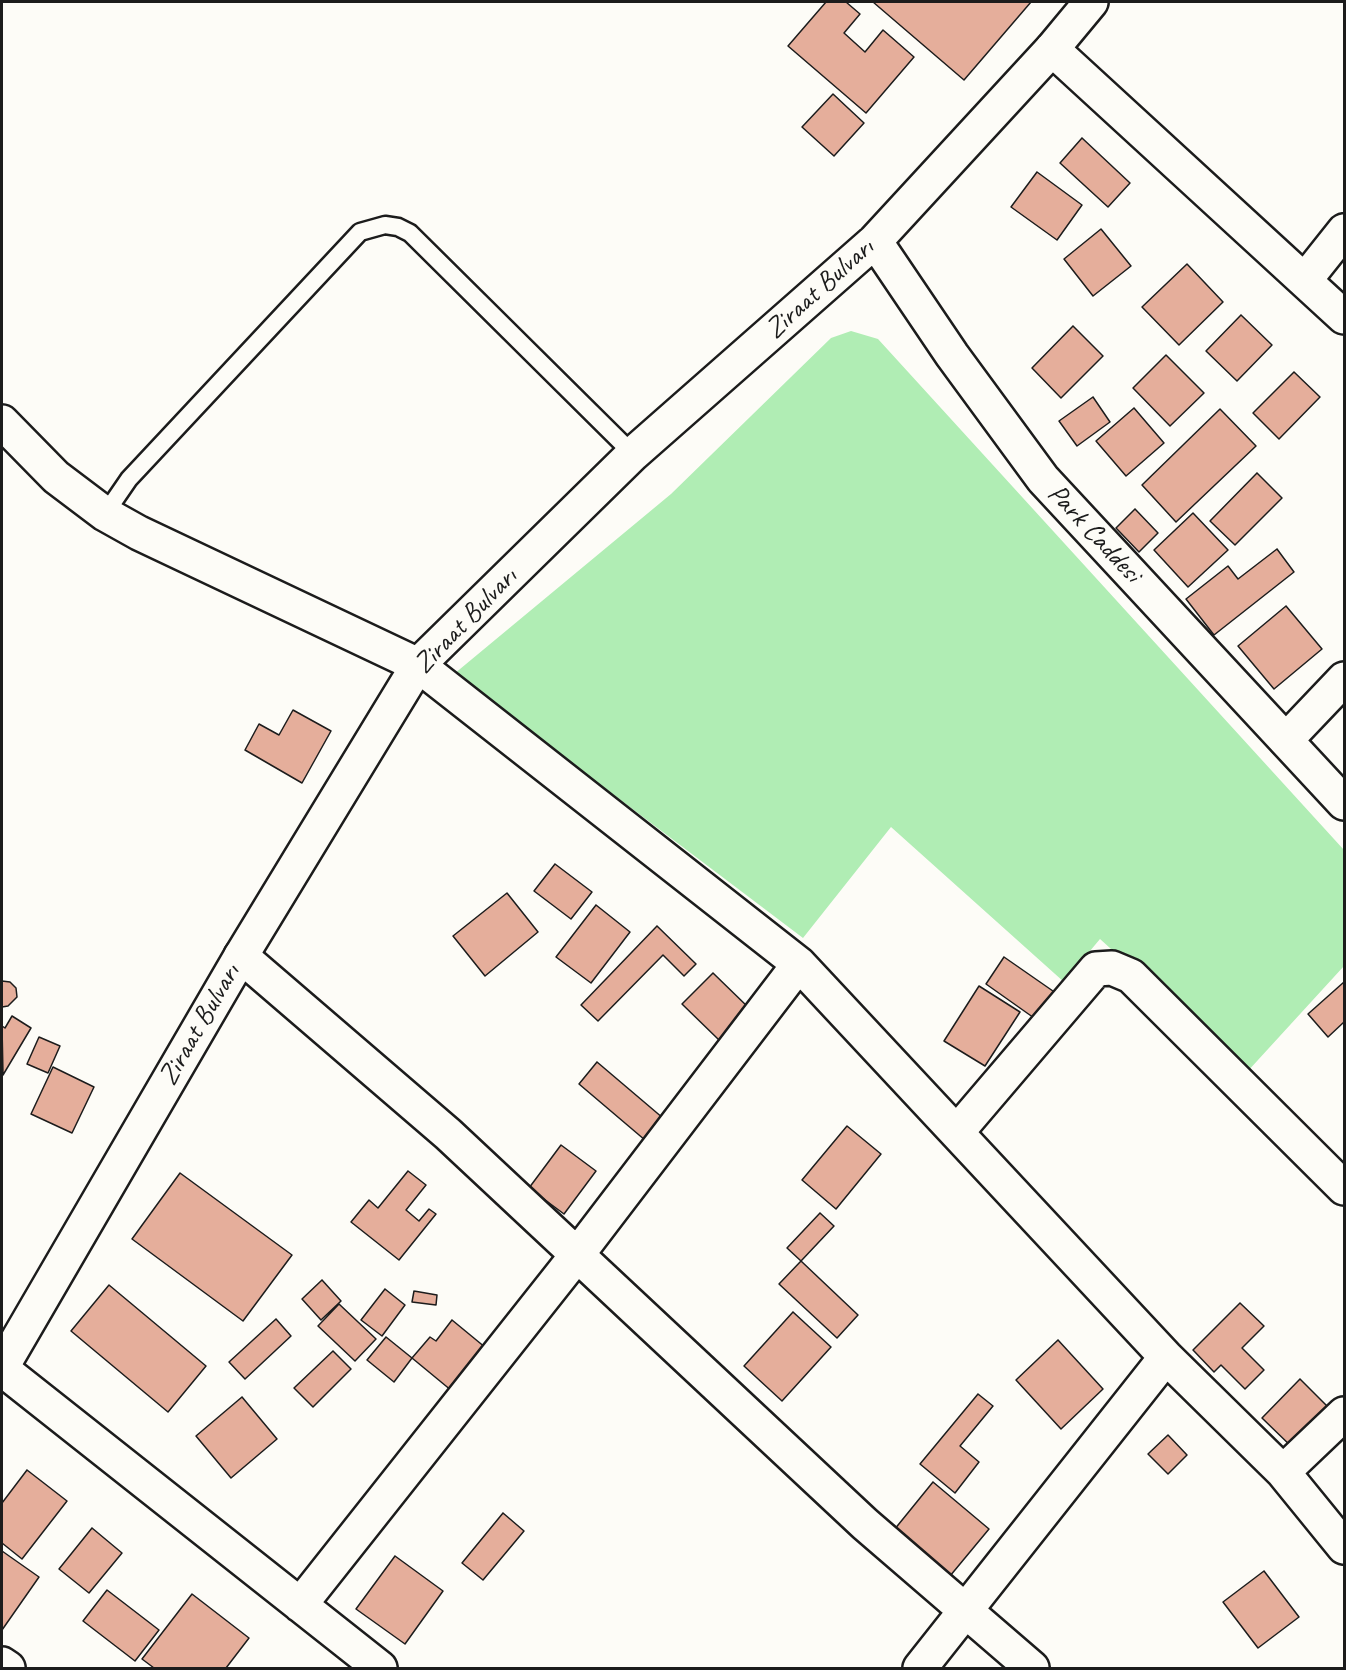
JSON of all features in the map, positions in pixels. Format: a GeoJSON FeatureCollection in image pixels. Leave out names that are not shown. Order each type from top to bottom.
{"type":"FeatureCollection","features":[{"type":"Feature","properties":{"kind":"street","name":"Ziraat Bulvarı"},"geometry":{"type":"LineString","coordinates":[[2,1367],[241,956],[418,665],[633,454],[875,241],[1052,49],[1090,2]]}},
{"type":"Feature","properties":{"kind":"street"},"geometry":{"type":"LineString","coordinates":[[1052,49],[1344,317]]}},
{"type":"Feature","properties":{"kind":"street"},"geometry":{"type":"LineString","coordinates":[[1305,280],[1344,231]]}},
{"type":"Feature","properties":{"kind":"street","name":"Park Caddesi"},"geometry":{"type":"LineString","coordinates":[[875,241],[952,355],[1043,479],[1344,803]]}},
{"type":"Feature","properties":{"kind":"street"},"geometry":{"type":"LineString","coordinates":[[2,422],[56,477],[105,514],[139,533],[418,665],[799,964],[1166,1357],[1283,1472],[1344,1547]]}},
{"type":"Feature","properties":{"kind":"street"},"geometry":{"type":"LineString","coordinates":[[1286,740],[1344,679]]}},
{"type":"Feature","properties":{"kind":"street"},"geometry":{"type":"LineString","coordinates":[[241,956],[447,1134],[865,1524],[1032,1668]]}},
{"type":"Feature","properties":{"kind":"street"},"geometry":{"type":"LineString","coordinates":[[300,1605],[577,1255],[799,964]]}},
{"type":"Feature","properties":{"kind":"street"},"geometry":{"type":"LineString","coordinates":[[957,1132],[1096,969],[1112,968],[1131,976],[1344,1188]]}},
{"type":"Feature","properties":{"kind":"street"},"geometry":{"type":"LineString","coordinates":[[920,1668],[1166,1357]]}},
{"type":"Feature","properties":{"kind":"street"},"geometry":{"type":"LineString","coordinates":[[2,1367],[300,1605],[360,1662]]}},
{"type":"Feature","properties":{"kind":"street"},"geometry":{"type":"LineString","coordinates":[[1283,1472],[1344,1414]]}},
{"type":"Feature","properties":{"kind":"street"},"geometry":{"type":"LineString","coordinates":[[2,1664],[8,1668]]}},
{"type":"Feature","properties":{"kind":"lane"},"geometry":{"type":"LineString","coordinates":[[105,514],[129,479],[360,232],[385,225],[398,227],[410,233],[633,454]]}},
{"type":"Feature","properties":{"kind":"green space"},"geometry":{"type":"Polygon","coordinates":[[[851,331],[878,339],[1344,850],[1344,966],[1247,1072],[1100,939],[1064,982],[891,827],[803,938],[454,674],[671,494],[831,338],[851,331]]]}},
{"type":"Feature","properties":{"kind":"building"},"geometry":{"type":"Polygon","coordinates":[[[826,2],[846,2],[860,14],[844,33],[865,52],[883,30],[914,57],[866,113],[788,46],[826,2]]]}},
{"type":"Feature","properties":{"kind":"building"},"geometry":{"type":"Polygon","coordinates":[[[873,2],[1031,2],[964,80],[873,2]]]}},
{"type":"Feature","properties":{"kind":"building"},"geometry":{"type":"Polygon","coordinates":[[[833,94],[864,123],[834,156],[802,127],[833,94]]]}},
{"type":"Feature","properties":{"kind":"building"},"geometry":{"type":"Polygon","coordinates":[[[1082,138],[1130,183],[1108,207],[1060,163],[1082,138]]]}},
{"type":"Feature","properties":{"kind":"building"},"geometry":{"type":"Polygon","coordinates":[[[1037,172],[1082,205],[1057,240],[1011,207],[1037,172]]]}},
{"type":"Feature","properties":{"kind":"building"},"geometry":{"type":"Polygon","coordinates":[[[1101,229],[1131,266],[1093,296],[1064,259],[1101,229]]]}},
{"type":"Feature","properties":{"kind":"building"},"geometry":{"type":"Polygon","coordinates":[[[1187,264],[1223,302],[1179,345],[1142,307],[1187,264]]]}},
{"type":"Feature","properties":{"kind":"building"},"geometry":{"type":"Polygon","coordinates":[[[1241,315],[1272,345],[1237,381],[1206,351],[1241,315]]]}},
{"type":"Feature","properties":{"kind":"building"},"geometry":{"type":"Polygon","coordinates":[[[1073,326],[1103,356],[1061,398],[1032,368],[1073,326]]]}},
{"type":"Feature","properties":{"kind":"building"},"geometry":{"type":"Polygon","coordinates":[[[1166,355],[1204,393],[1170,426],[1133,388],[1166,355]]]}},
{"type":"Feature","properties":{"kind":"building"},"geometry":{"type":"Polygon","coordinates":[[[1294,372],[1320,397],[1279,439],[1253,413],[1294,372]]]}},
{"type":"Feature","properties":{"kind":"building"},"geometry":{"type":"Polygon","coordinates":[[[1093,397],[1110,422],[1077,446],[1059,421],[1093,397]]]}},
{"type":"Feature","properties":{"kind":"building"},"geometry":{"type":"Polygon","coordinates":[[[1134,408],[1164,443],[1126,476],[1096,441],[1134,408]]]}},
{"type":"Feature","properties":{"kind":"building"},"geometry":{"type":"Polygon","coordinates":[[[1220,409],[1256,446],[1176,522],[1142,485],[1220,409]]]}},
{"type":"Feature","properties":{"kind":"building"},"geometry":{"type":"Polygon","coordinates":[[[1257,473],[1282,498],[1235,545],[1210,521],[1257,473]]]}},
{"type":"Feature","properties":{"kind":"building"},"geometry":{"type":"Polygon","coordinates":[[[1135,509],[1158,533],[1139,552],[1116,528],[1135,509]]]}},
{"type":"Feature","properties":{"kind":"building"},"geometry":{"type":"Polygon","coordinates":[[[1193,513],[1228,550],[1188,587],[1154,550],[1193,513]]]}},
{"type":"Feature","properties":{"kind":"building"},"geometry":{"type":"Polygon","coordinates":[[[1277,549],[1294,572],[1214,635],[1186,599],[1228,566],[1238,579],[1277,549]]]}},
{"type":"Feature","properties":{"kind":"building"},"geometry":{"type":"Polygon","coordinates":[[[1286,606],[1322,649],[1274,689],[1238,646],[1286,606]]]}},
{"type":"Feature","properties":{"kind":"building"},"geometry":{"type":"Polygon","coordinates":[[[293,710],[331,731],[302,783],[245,750],[259,724],[279,735],[293,710]]]}},
{"type":"Feature","properties":{"kind":"building"},"geometry":{"type":"Polygon","coordinates":[[[555,864],[592,892],[571,919],[534,891],[555,864]]]}},
{"type":"Feature","properties":{"kind":"building"},"geometry":{"type":"Polygon","coordinates":[[[507,893],[538,932],[485,976],[453,936],[507,893]]]}},
{"type":"Feature","properties":{"kind":"building"},"geometry":{"type":"Polygon","coordinates":[[[596,905],[630,932],[591,983],[556,957],[596,905]]]}},
{"type":"Feature","properties":{"kind":"building"},"geometry":{"type":"Polygon","coordinates":[[[657,926],[696,964],[684,976],[663,955],[598,1021],[581,1005],[657,926]]]}},
{"type":"Feature","properties":{"kind":"building"},"geometry":{"type":"Polygon","coordinates":[[[1004,957],[1063,998],[1044,1025],[986,984],[1004,957]]]}},
{"type":"Feature","properties":{"kind":"building"},"geometry":{"type":"Polygon","coordinates":[[[713,973],[750,1009],[719,1040],[682,1004],[713,973]]]}},
{"type":"Feature","properties":{"kind":"building"},"geometry":{"type":"Polygon","coordinates":[[[2,981],[10,982],[16,988],[17,997],[8,1006],[2,1007],[2,981]]]}},
{"type":"Feature","properties":{"kind":"building"},"geometry":{"type":"Polygon","coordinates":[[[1344,982],[1344,1022],[1328,1037],[1308,1014],[1344,982]]]}},
{"type":"Feature","properties":{"kind":"building"},"geometry":{"type":"Polygon","coordinates":[[[979,986],[1020,1012],[985,1066],[944,1041],[979,986]]]}},
{"type":"Feature","properties":{"kind":"building"},"geometry":{"type":"Polygon","coordinates":[[[12,1016],[31,1028],[3,1075],[2,1026],[5,1028],[12,1016]]]}},
{"type":"Feature","properties":{"kind":"building"},"geometry":{"type":"Polygon","coordinates":[[[39,1037],[60,1046],[48,1073],[27,1064],[39,1037]]]}},
{"type":"Feature","properties":{"kind":"building"},"geometry":{"type":"Polygon","coordinates":[[[597,1062],[670,1124],[652,1146],[579,1084],[597,1062]]]}},
{"type":"Feature","properties":{"kind":"building"},"geometry":{"type":"Polygon","coordinates":[[[53,1067],[94,1087],[72,1133],[31,1114],[53,1067]]]}},
{"type":"Feature","properties":{"kind":"building"},"geometry":{"type":"Polygon","coordinates":[[[847,1126],[881,1154],[836,1209],[802,1180],[847,1126]]]}},
{"type":"Feature","properties":{"kind":"building"},"geometry":{"type":"Polygon","coordinates":[[[561,1145],[596,1171],[564,1214],[529,1188],[561,1145]]]}},
{"type":"Feature","properties":{"kind":"building"},"geometry":{"type":"Polygon","coordinates":[[[408,1171],[426,1185],[406,1210],[419,1221],[429,1209],[436,1214],[399,1260],[351,1222],[369,1200],[378,1208],[408,1171]]]}},
{"type":"Feature","properties":{"kind":"building"},"geometry":{"type":"Polygon","coordinates":[[[180,1173],[292,1255],[243,1321],[132,1239],[180,1173]]]}},
{"type":"Feature","properties":{"kind":"building"},"geometry":{"type":"Polygon","coordinates":[[[820,1213],[834,1226],[801,1261],[787,1248],[820,1213]]]}},
{"type":"Feature","properties":{"kind":"building"},"geometry":{"type":"Polygon","coordinates":[[[801,1261],[858,1315],[837,1338],[779,1284],[801,1261]]]}},
{"type":"Feature","properties":{"kind":"building"},"geometry":{"type":"Polygon","coordinates":[[[322,1280],[341,1301],[321,1320],[302,1299],[322,1280]]]}},
{"type":"Feature","properties":{"kind":"building"},"geometry":{"type":"Polygon","coordinates":[[[109,1285],[206,1366],[168,1412],[71,1331],[109,1285]]]}},
{"type":"Feature","properties":{"kind":"building"},"geometry":{"type":"Polygon","coordinates":[[[385,1289],[405,1305],[382,1336],[361,1320],[385,1289]]]}},
{"type":"Feature","properties":{"kind":"building"},"geometry":{"type":"Polygon","coordinates":[[[414,1291],[437,1295],[436,1305],[412,1302],[414,1291]]]}},
{"type":"Feature","properties":{"kind":"building"},"geometry":{"type":"Polygon","coordinates":[[[1240,1303],[1264,1326],[1242,1348],[1264,1370],[1245,1389],[1221,1365],[1214,1372],[1193,1350],[1240,1303]]]}},
{"type":"Feature","properties":{"kind":"building"},"geometry":{"type":"Polygon","coordinates":[[[339,1304],[376,1339],[355,1361],[318,1326],[339,1304]]]}},
{"type":"Feature","properties":{"kind":"building"},"geometry":{"type":"Polygon","coordinates":[[[793,1312],[831,1347],[782,1401],[744,1366],[793,1312]]]}},
{"type":"Feature","properties":{"kind":"building"},"geometry":{"type":"Polygon","coordinates":[[[276,1319],[291,1336],[245,1379],[229,1362],[276,1319]]]}},
{"type":"Feature","properties":{"kind":"building"},"geometry":{"type":"Polygon","coordinates":[[[452,1320],[486,1348],[452,1391],[412,1358],[430,1337],[436,1341],[452,1320]]]}},
{"type":"Feature","properties":{"kind":"building"},"geometry":{"type":"Polygon","coordinates":[[[386,1337],[412,1358],[394,1382],[367,1360],[386,1337]]]}},
{"type":"Feature","properties":{"kind":"building"},"geometry":{"type":"Polygon","coordinates":[[[1058,1340],[1103,1389],[1061,1429],[1016,1380],[1058,1340]]]}},
{"type":"Feature","properties":{"kind":"building"},"geometry":{"type":"Polygon","coordinates":[[[333,1351],[351,1369],[313,1407],[294,1388],[333,1351]]]}},
{"type":"Feature","properties":{"kind":"building"},"geometry":{"type":"Polygon","coordinates":[[[1300,1379],[1333,1412],[1296,1451],[1262,1418],[1300,1379]]]}},
{"type":"Feature","properties":{"kind":"building"},"geometry":{"type":"Polygon","coordinates":[[[978,1394],[993,1406],[960,1446],[979,1462],[955,1493],[920,1464],[978,1394]]]}},
{"type":"Feature","properties":{"kind":"building"},"geometry":{"type":"Polygon","coordinates":[[[242,1397],[277,1439],[231,1478],[196,1436],[242,1397]]]}},
{"type":"Feature","properties":{"kind":"building"},"geometry":{"type":"Polygon","coordinates":[[[1168,1435],[1187,1455],[1168,1474],[1148,1454],[1168,1435]]]}},
{"type":"Feature","properties":{"kind":"building"},"geometry":{"type":"Polygon","coordinates":[[[27,1470],[67,1501],[22,1559],[2,1543],[2,1503],[27,1470]]]}},
{"type":"Feature","properties":{"kind":"building"},"geometry":{"type":"Polygon","coordinates":[[[933,1482],[989,1529],[950,1576],[894,1530],[933,1482]]]}},
{"type":"Feature","properties":{"kind":"building"},"geometry":{"type":"Polygon","coordinates":[[[503,1513],[524,1531],[483,1580],[462,1563],[503,1513]]]}},
{"type":"Feature","properties":{"kind":"building"},"geometry":{"type":"Polygon","coordinates":[[[92,1528],[122,1553],[89,1593],[59,1569],[92,1528]]]}},
{"type":"Feature","properties":{"kind":"building"},"geometry":{"type":"Polygon","coordinates":[[[2,1551],[39,1577],[2,1630],[2,1551]]]}},
{"type":"Feature","properties":{"kind":"building"},"geometry":{"type":"Polygon","coordinates":[[[395,1556],[443,1591],[405,1644],[356,1609],[395,1556]]]}},
{"type":"Feature","properties":{"kind":"building"},"geometry":{"type":"Polygon","coordinates":[[[1264,1571],[1299,1617],[1258,1648],[1223,1602],[1264,1571]]]}},
{"type":"Feature","properties":{"kind":"building"},"geometry":{"type":"Polygon","coordinates":[[[107,1590],[159,1630],[135,1661],[83,1621],[107,1590]]]}},
{"type":"Feature","properties":{"kind":"building"},"geometry":{"type":"Polygon","coordinates":[[[192,1594],[249,1638],[226,1668],[154,1668],[142,1659],[192,1594]]]}}]}
